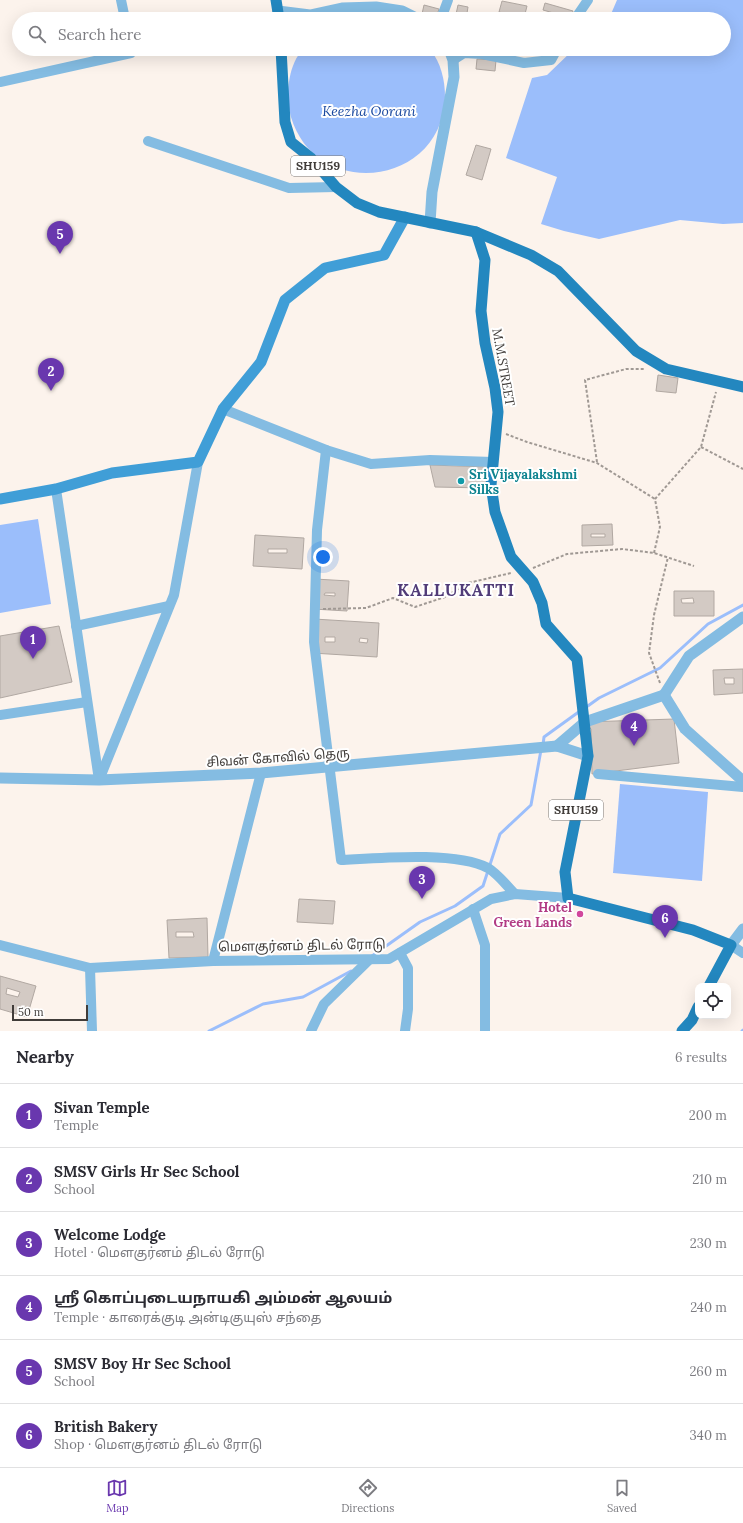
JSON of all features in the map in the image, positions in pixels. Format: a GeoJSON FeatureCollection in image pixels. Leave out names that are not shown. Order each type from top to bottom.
{"type":"FeatureCollection","features":[{"type":"Feature","properties":{"kind":"main road"},"geometry":{"type":"LineString","coordinates":[[276,0],[278,12]]}},
{"type":"Feature","properties":{"kind":"main road","name":"SHU159"},"geometry":{"type":"LineString","coordinates":[[281,56],[285,122],[291,142],[311,158],[336,187],[357,203],[378,212],[476,232]]}},
{"type":"Feature","properties":{"kind":"main road"},"geometry":{"type":"LineString","coordinates":[[0,500],[56,489],[112,473],[198,462],[223,409],[261,362],[285,300],[325,268],[384,255],[405,217]]}},
{"type":"Feature","properties":{"kind":"main road"},"geometry":{"type":"LineString","coordinates":[[476,232],[531,255],[558,271],[636,351],[666,368],[743,387]]}},
{"type":"Feature","properties":{"kind":"main road","name":"M.M.STREET"},"geometry":{"type":"LineString","coordinates":[[476,232],[485,260],[481,311],[485,343],[495,388],[498,412],[491,484],[495,512],[511,557],[533,582],[542,603],[546,624],[578,659],[585,722]]}},
{"type":"Feature","properties":{"kind":"main road","name":"SHU159"},"geometry":{"type":"LineString","coordinates":[[568,898],[565,872],[588,756],[585,722]]}},
{"type":"Feature","properties":{"kind":"main road","name":"மௌகுர்னம் திடல் ரோடு"},"geometry":{"type":"LineString","coordinates":[[568,898],[693,930],[731,945]]}},
{"type":"Feature","properties":{"kind":"main road"},"geometry":{"type":"LineString","coordinates":[[712,983],[731,945]]}},
{"type":"Feature","properties":{"kind":"main road"},"geometry":{"type":"LineString","coordinates":[[682,1031],[692,1020],[695,1014]]}},
{"type":"Feature","properties":{"kind":"street"},"geometry":{"type":"LineString","coordinates":[[121,0],[124,12]]}},
{"type":"Feature","properties":{"kind":"street"},"geometry":{"type":"LineString","coordinates":[[444,12],[448,0]]}},
{"type":"Feature","properties":{"kind":"street"},"geometry":{"type":"LineString","coordinates":[[580,12],[588,0]]}},
{"type":"Feature","properties":{"kind":"street"},"geometry":{"type":"LineString","coordinates":[[324,12],[342,8],[376,7],[404,12]]}},
{"type":"Feature","properties":{"kind":"street"},"geometry":{"type":"LineString","coordinates":[[0,82],[122,56]]}},
{"type":"Feature","properties":{"kind":"street"},"geometry":{"type":"LineString","coordinates":[[430,223],[432,192],[454,77],[452,56]]}},
{"type":"Feature","properties":{"kind":"street"},"geometry":{"type":"LineString","coordinates":[[453,60],[459,56]]}},
{"type":"Feature","properties":{"kind":"street"},"geometry":{"type":"LineString","coordinates":[[491,56],[524,63],[551,60],[553,56]]}},
{"type":"Feature","properties":{"kind":"street"},"geometry":{"type":"LineString","coordinates":[[148,141],[289,188],[336,187]]}},
{"type":"Feature","properties":{"kind":"street"},"geometry":{"type":"LineString","coordinates":[[223,409],[326,450],[371,464],[430,460],[493,462]]}},
{"type":"Feature","properties":{"kind":"street"},"geometry":{"type":"LineString","coordinates":[[326,450],[317,530],[314,642],[328,768],[341,860],[403,857],[466,860],[489,868],[515,894]]}},
{"type":"Feature","properties":{"kind":"street"},"geometry":{"type":"LineString","coordinates":[[99,780],[174,595],[198,462]]}},
{"type":"Feature","properties":{"kind":"street"},"geometry":{"type":"LineString","coordinates":[[56,489],[99,780]]}},
{"type":"Feature","properties":{"kind":"street"},"geometry":{"type":"LineString","coordinates":[[76,626],[169,606]]}},
{"type":"Feature","properties":{"kind":"street"},"geometry":{"type":"LineString","coordinates":[[557,746],[585,722],[664,695],[689,656],[743,617]]}},
{"type":"Feature","properties":{"kind":"street"},"geometry":{"type":"LineString","coordinates":[[664,695],[685,729],[743,781]]}},
{"type":"Feature","properties":{"kind":"street"},"geometry":{"type":"LineString","coordinates":[[0,715],[87,702]]}},
{"type":"Feature","properties":{"kind":"street"},"geometry":{"type":"LineString","coordinates":[[557,746],[588,756]]}},
{"type":"Feature","properties":{"kind":"street","name":"சிவன் கோவில் தெரு"},"geometry":{"type":"LineString","coordinates":[[0,778],[99,780],[261,774],[557,746]]}},
{"type":"Feature","properties":{"kind":"street"},"geometry":{"type":"LineString","coordinates":[[213,961],[261,774]]}},
{"type":"Feature","properties":{"kind":"street"},"geometry":{"type":"LineString","coordinates":[[598,774],[743,787]]}},
{"type":"Feature","properties":{"kind":"street","name":"மௌகுர்னம் திடல் ரோடு"},"geometry":{"type":"LineString","coordinates":[[0,945],[90,968],[213,961],[389,959],[491,899],[515,894],[568,898]]}},
{"type":"Feature","properties":{"kind":"street"},"geometry":{"type":"LineString","coordinates":[[473,909],[485,945],[485,1031]]}},
{"type":"Feature","properties":{"kind":"street"},"geometry":{"type":"LineString","coordinates":[[743,929],[731,945],[743,953]]}},
{"type":"Feature","properties":{"kind":"street"},"geometry":{"type":"LineString","coordinates":[[400,952],[408,968],[408,1009],[405,1031]]}},
{"type":"Feature","properties":{"kind":"street"},"geometry":{"type":"LineString","coordinates":[[311,1031],[324,1004],[369,960]]}},
{"type":"Feature","properties":{"kind":"street"},"geometry":{"type":"LineString","coordinates":[[90,968],[92,1031]]}},
{"type":"Feature","properties":{"kind":"path"},"geometry":{"type":"LineString","coordinates":[[597,463],[585,380],[626,369],[666,368]]}},
{"type":"Feature","properties":{"kind":"path"},"geometry":{"type":"LineString","coordinates":[[655,499],[702,448],[719,381]]}},
{"type":"Feature","properties":{"kind":"path"},"geometry":{"type":"LineString","coordinates":[[496,430],[527,442],[597,463],[655,499],[660,527],[654,553]]}},
{"type":"Feature","properties":{"kind":"path"},"geometry":{"type":"LineString","coordinates":[[702,448],[743,469]]}},
{"type":"Feature","properties":{"kind":"path"},"geometry":{"type":"LineString","coordinates":[[315,610],[366,608],[393,598],[415,607],[445,597],[468,583],[538,566],[567,554],[622,549],[654,553],[694,566]]}},
{"type":"Feature","properties":{"kind":"path"},"geometry":{"type":"LineString","coordinates":[[664,695],[649,653],[654,615],[668,557]]}},
{"type":"Feature","properties":{"kind":"water"},"geometry":{"type":"Polygon","coordinates":[[[617,0],[743,0],[743,223],[723,224],[680,220],[599,239],[541,224],[557,177],[506,158],[532,78],[547,75],[567,56],[731,56],[731,12],[612,12],[617,0]]]}},
{"type":"Feature","properties":{"kind":"water","name":"Keezha Oorani"},"geometry":{"type":"Polygon","coordinates":[[[297,56],[435,56],[442,72],[445,97],[438,128],[422,151],[399,166],[373,173],[346,171],[321,159],[301,139],[289,109],[288,102],[288,86],[294,62],[297,56]]]}},
{"type":"Feature","properties":{"kind":"water"},"geometry":{"type":"Polygon","coordinates":[[[38,519],[51,604],[0,613],[0,525],[38,519]]]}},
{"type":"Feature","properties":{"kind":"water"},"geometry":{"type":"Polygon","coordinates":[[[620,784],[708,792],[702,881],[613,873],[620,784]]]}},
{"type":"Feature","properties":{"kind":"building"},"geometry":{"type":"Polygon","coordinates":[[[502,1],[527,6],[526,12],[499,12],[502,1]]]}},
{"type":"Feature","properties":{"kind":"building"},"geometry":{"type":"Polygon","coordinates":[[[545,3],[573,11],[550,12],[543,10],[545,3]]]}},
{"type":"Feature","properties":{"kind":"building"},"geometry":{"type":"Polygon","coordinates":[[[424,5],[439,9],[438,12],[422,12],[424,5]]]}},
{"type":"Feature","properties":{"kind":"building"},"geometry":{"type":"Polygon","coordinates":[[[458,5],[468,7],[467,12],[456,12],[458,5]]]}},
{"type":"Feature","properties":{"kind":"building"},"geometry":{"type":"Polygon","coordinates":[[[477,59],[496,60],[495,71],[476,69],[477,59]]]}},
{"type":"Feature","properties":{"kind":"building"},"geometry":{"type":"Polygon","coordinates":[[[476,145],[491,149],[482,180],[466,175],[476,145]]]}},
{"type":"Feature","properties":{"kind":"building"},"geometry":{"type":"Polygon","coordinates":[[[658,375],[678,378],[676,393],[656,391],[658,375]]]}},
{"type":"Feature","properties":{"kind":"building","name":"Sri Vijayalakshmi Silks"},"geometry":{"type":"Polygon","coordinates":[[[430,465],[488,467],[487,488],[435,487],[430,465]]]}},
{"type":"Feature","properties":{"kind":"building"},"geometry":{"type":"Polygon","coordinates":[[[612,524],[613,545],[582,546],[582,525],[612,524]],[[591,534],[591,537],[605,537],[605,534],[591,534]]]}},
{"type":"Feature","properties":{"kind":"building"},"geometry":{"type":"Polygon","coordinates":[[[255,535],[304,538],[302,569],[253,566],[255,535]],[[268,549],[268,553],[287,553],[287,549],[268,549]]]}},
{"type":"Feature","properties":{"kind":"building"},"geometry":{"type":"Polygon","coordinates":[[[315,579],[349,581],[347,611],[313,609],[315,579]],[[325,593],[324,595],[335,596],[335,593],[325,593]]]}},
{"type":"Feature","properties":{"kind":"building"},"geometry":{"type":"Polygon","coordinates":[[[674,591],[714,591],[714,616],[674,616],[674,591]],[[693,598],[681,599],[682,603],[694,603],[693,598]]]}},
{"type":"Feature","properties":{"kind":"building"},"geometry":{"type":"Polygon","coordinates":[[[314,619],[379,623],[377,657],[312,653],[314,619]],[[325,637],[325,642],[335,642],[335,637],[325,637]],[[360,638],[359,642],[367,643],[368,639],[360,638]]]}},
{"type":"Feature","properties":{"kind":"building"},"geometry":{"type":"Polygon","coordinates":[[[59,626],[72,682],[0,698],[0,636],[59,626]]]}},
{"type":"Feature","properties":{"kind":"building"},"geometry":{"type":"Polygon","coordinates":[[[743,669],[743,693],[714,695],[713,670],[743,669]],[[724,678],[725,684],[734,684],[734,678],[724,678]]]}},
{"type":"Feature","properties":{"kind":"building"},"geometry":{"type":"Polygon","coordinates":[[[674,719],[679,763],[592,774],[591,729],[585,722],[674,719]]]}},
{"type":"Feature","properties":{"kind":"building"},"geometry":{"type":"Polygon","coordinates":[[[299,899],[335,901],[333,924],[297,922],[299,899]]]}},
{"type":"Feature","properties":{"kind":"building"},"geometry":{"type":"Polygon","coordinates":[[[207,918],[208,957],[169,958],[167,920],[207,918]],[[176,932],[176,937],[194,937],[193,932],[176,932]]]}},
{"type":"Feature","properties":{"kind":"building"},"geometry":{"type":"Polygon","coordinates":[[[0,976],[36,986],[27,1017],[0,1009],[0,976]],[[7,988],[6,994],[18,997],[20,992],[7,988]]]}},
{"type":"Feature","properties":{"kind":"waterway"},"geometry":{"type":"LineString","coordinates":[[585,708],[599,698],[660,668],[708,624],[743,605]]}},
{"type":"Feature","properties":{"kind":"waterway"},"geometry":{"type":"LineString","coordinates":[[543,745],[544,737],[580,711]]}},
{"type":"Feature","properties":{"kind":"waterway"},"geometry":{"type":"LineString","coordinates":[[372,956],[420,922],[455,906],[483,886],[500,834],[531,805],[541,750]]}},
{"type":"Feature","properties":{"kind":"waterway"},"geometry":{"type":"LineString","coordinates":[[209,1031],[263,1004],[303,997],[351,971]]}},
{"type":"Feature","properties":{"kind":"place","name":"SMSV Boy Hr Sec School"},"geometry":{"type":"Point","coordinates":[60,254]}},
{"type":"Feature","properties":{"kind":"place","name":"SMSV Girls Hr Sec School"},"geometry":{"type":"Point","coordinates":[51,391]}},
{"type":"Feature","properties":{"kind":"place","name":"Sri Vijayalakshmi Silks"},"geometry":{"type":"Point","coordinates":[461,481]}},
{"type":"Feature","properties":{"kind":"place","name":"Sivan Temple"},"geometry":{"type":"Point","coordinates":[33,659]}},
{"type":"Feature","properties":{"kind":"place","name":"ஸ்ரீ கொப்புடையநாயகி அம்மன் ஆலயம்"},"geometry":{"type":"Point","coordinates":[634,746]}},
{"type":"Feature","properties":{"kind":"place","name":"Welcome Lodge"},"geometry":{"type":"Point","coordinates":[422,899]}},
{"type":"Feature","properties":{"kind":"place","name":"Hotel Green Lands"},"geometry":{"type":"Point","coordinates":[580,914]}},
{"type":"Feature","properties":{"kind":"place","name":"British Bakery"},"geometry":{"type":"Point","coordinates":[665,938]}},
{"type":"Feature","properties":{"kind":"district","name":"KALLUKATTI"},"geometry":{"type":"Point","coordinates":[456,590]}}]}
